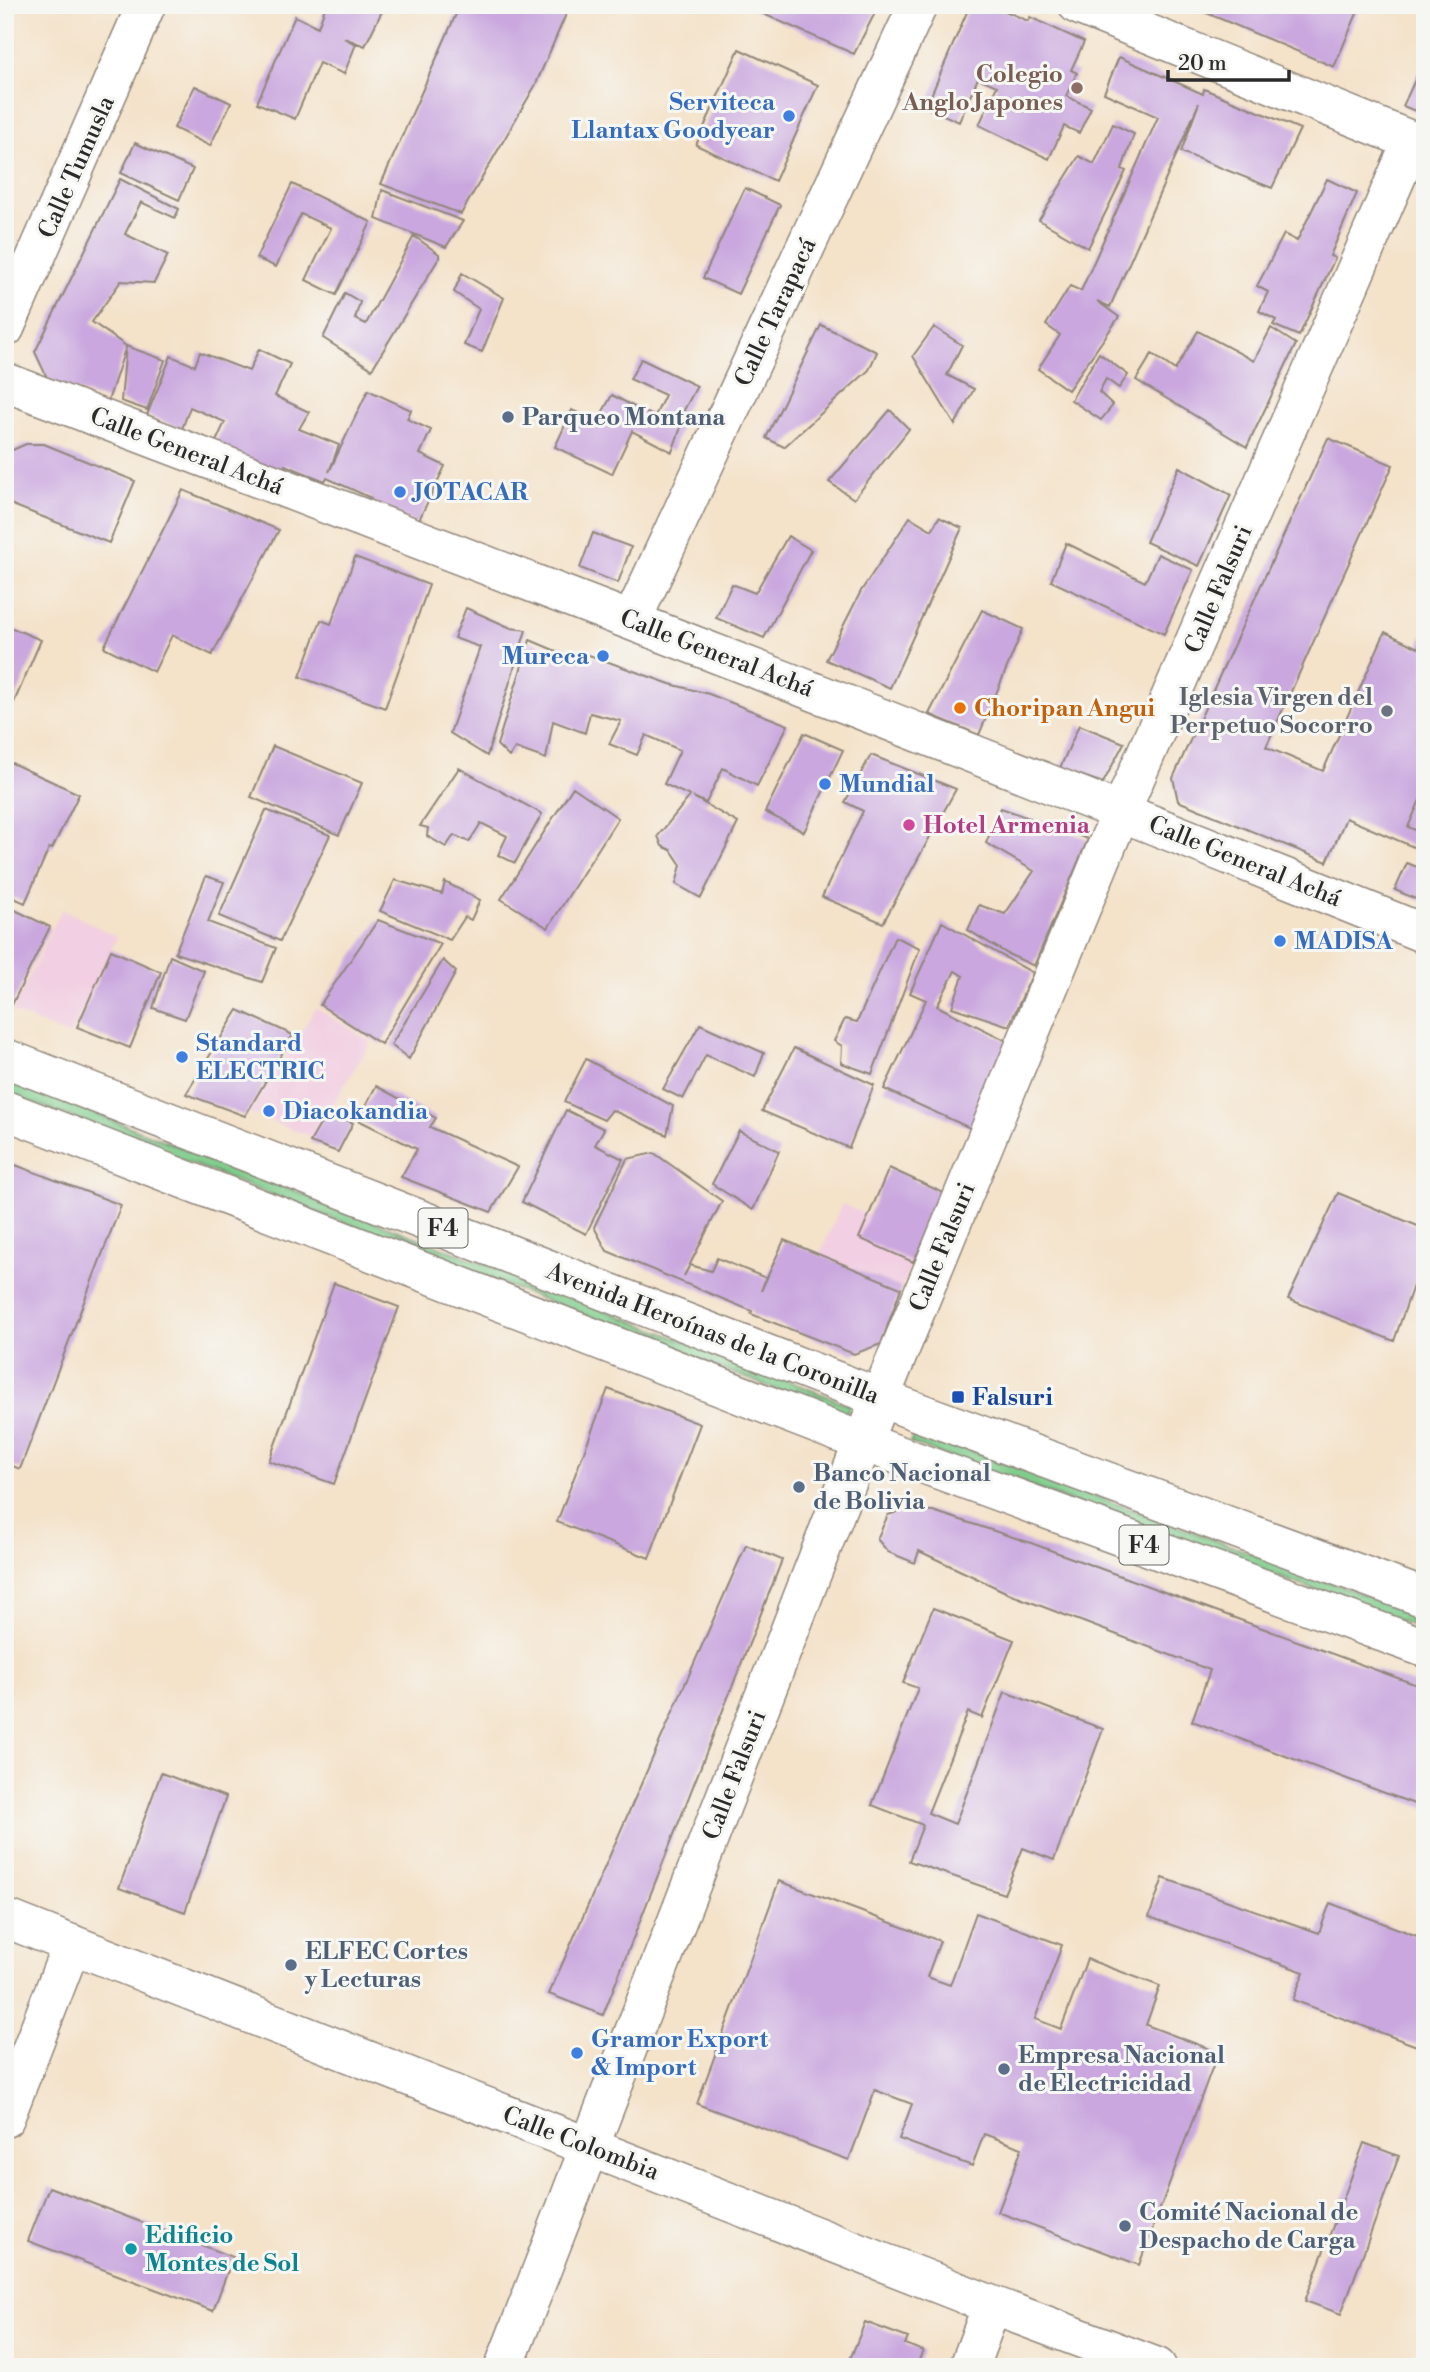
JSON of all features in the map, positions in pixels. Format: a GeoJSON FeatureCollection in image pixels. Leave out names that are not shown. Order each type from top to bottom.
{"type":"FeatureCollection","features":[{"type":"Feature","properties":{"kind":"street","name":"Calle Tumusla"},"geometry":{"type":"LineString","coordinates":[[5,328],[146,5]]}},
{"type":"Feature","properties":{"kind":"street","name":"Calle Tarapacá"},"geometry":{"type":"LineString","coordinates":[[632,620],[918,5]]}},
{"type":"Feature","properties":{"kind":"street"},"geometry":{"type":"LineString","coordinates":[[1077,5],[1418,143]]}},
{"type":"Feature","properties":{"kind":"street","name":"Calle Falsuri"},"geometry":{"type":"LineString","coordinates":[[504,2367],[880,1398],[1121,811],[1418,143]]}},
{"type":"Feature","properties":{"kind":"street","name":"Calle General Achá"},"geometry":{"type":"LineString","coordinates":[[5,382],[632,620],[1121,811],[1425,934]]}},
{"type":"Feature","properties":{"kind":"street","name":"Avenida Heroínas de la Coronilla"},"geometry":{"type":"LineString","coordinates":[[5,1058],[880,1398],[1425,1598]]}},
{"type":"Feature","properties":{"kind":"street","name":"Avenida Heroínas de la Coronilla"},"geometry":{"type":"LineString","coordinates":[[5,1110],[863,1442],[1425,1648]]}},
{"type":"Feature","properties":{"kind":"street","name":"Calle Colombia"},"geometry":{"type":"LineString","coordinates":[[5,1918],[992,2305],[1157,2367]]}},
{"type":"Feature","properties":{"kind":"street"},"geometry":{"type":"LineString","coordinates":[[5,2118],[72,1944]]}},
{"type":"Feature","properties":{"kind":"street"},"geometry":{"type":"LineString","coordinates":[[969,2367],[992,2305]]}},
{"type":"Feature","properties":{"kind":"shaded area"},"geometry":{"type":"Polygon","coordinates":[[[62,909],[117,937],[69,1036],[12,1012],[62,909]]]}},
{"type":"Feature","properties":{"kind":"shaded area"},"geometry":{"type":"Polygon","coordinates":[[[316,1008],[371,1042],[313,1137],[249,1113],[316,1008]]]}},
{"type":"Feature","properties":{"kind":"shaded area"},"geometry":{"type":"Polygon","coordinates":[[[842,1204],[869,1216],[859,1238],[913,1262],[901,1288],[820,1254],[842,1204]]]}},
{"type":"Feature","properties":{"kind":"green space"},"geometry":{"type":"Polygon","coordinates":[[[5,1079],[850,1405],[845,1416],[5,1092],[5,1079]]]}},
{"type":"Feature","properties":{"kind":"green space"},"geometry":{"type":"Polygon","coordinates":[[[915,1430],[1425,1617],[1425,1630],[910,1443],[915,1430]]]}},
{"type":"Feature","properties":{"kind":"building"},"geometry":{"type":"Polygon","coordinates":[[[326,5],[385,5],[365,46],[344,38],[356,44],[344,74],[319,63],[295,119],[257,103],[295,16],[318,27],[326,5]]]}},
{"type":"Feature","properties":{"kind":"building"},"geometry":{"type":"Polygon","coordinates":[[[460,5],[570,5],[535,86],[461,214],[381,184],[460,5]]]}},
{"type":"Feature","properties":{"kind":"building"},"geometry":{"type":"Polygon","coordinates":[[[743,5],[879,5],[854,54],[743,5]]]}},
{"type":"Feature","properties":{"kind":"building"},"geometry":{"type":"Polygon","coordinates":[[[970,5],[992,5],[1028,21],[1030,17],[1084,42],[1071,70],[1077,73],[1066,96],[1091,108],[1079,133],[1064,126],[1049,159],[979,125],[997,86],[978,78],[959,122],[926,107],[970,5]]]}},
{"type":"Feature","properties":{"kind":"building"},"geometry":{"type":"Polygon","coordinates":[[[1188,5],[1351,5],[1359,9],[1334,67],[1188,5]]]}},
{"type":"Feature","properties":{"kind":"building"},"geometry":{"type":"Polygon","coordinates":[[[739,49],[818,85],[775,181],[696,145],[739,49]]]}},
{"type":"Feature","properties":{"kind":"building"},"geometry":{"type":"Polygon","coordinates":[[[1119,57],[1203,94],[1204,89],[1300,129],[1272,188],[1181,152],[1199,103],[1110,307],[1097,301],[1119,317],[1068,390],[1038,369],[1060,335],[1046,325],[1070,286],[1081,291],[1158,117],[1104,93],[1119,57]]]}},
{"type":"Feature","properties":{"kind":"building"},"geometry":{"type":"Polygon","coordinates":[[[1425,58],[1425,115],[1403,106],[1425,58]]]}},
{"type":"Feature","properties":{"kind":"building"},"geometry":{"type":"Polygon","coordinates":[[[195,86],[231,103],[210,146],[174,128],[195,86]]]}},
{"type":"Feature","properties":{"kind":"building"},"geometry":{"type":"Polygon","coordinates":[[[1113,124],[1134,134],[1122,169],[1126,171],[1088,248],[1039,220],[1079,156],[1094,164],[1113,124]]]}},
{"type":"Feature","properties":{"kind":"building"},"geometry":{"type":"Polygon","coordinates":[[[135,143],[193,169],[179,200],[121,173],[135,143]]]}},
{"type":"Feature","properties":{"kind":"building"},"geometry":{"type":"Polygon","coordinates":[[[120,179],[179,209],[175,218],[141,202],[125,234],[168,255],[154,283],[121,281],[92,322],[126,346],[108,401],[49,382],[35,352],[120,179]]]}},
{"type":"Feature","properties":{"kind":"building"},"geometry":{"type":"Polygon","coordinates":[[[1327,179],[1357,193],[1330,256],[1335,258],[1299,336],[1273,325],[1276,320],[1259,311],[1268,292],[1257,286],[1284,234],[1297,241],[1327,179]]]}},
{"type":"Feature","properties":{"kind":"building"},"geometry":{"type":"Polygon","coordinates":[[[292,184],[371,222],[336,295],[306,280],[331,228],[301,214],[276,267],[256,258],[292,184]]]}},
{"type":"Feature","properties":{"kind":"building"},"geometry":{"type":"Polygon","coordinates":[[[745,188],[780,205],[738,294],[703,278],[745,188]]]}},
{"type":"Feature","properties":{"kind":"building"},"geometry":{"type":"Polygon","coordinates":[[[382,190],[463,221],[446,247],[376,219],[382,190]]]}},
{"type":"Feature","properties":{"kind":"building"},"geometry":{"type":"Polygon","coordinates":[[[414,236],[439,254],[439,258],[372,369],[323,338],[345,293],[360,302],[355,319],[366,324],[414,236]]]}},
{"type":"Feature","properties":{"kind":"building"},"geometry":{"type":"Polygon","coordinates":[[[462,273],[504,298],[482,352],[464,345],[479,309],[454,292],[462,273]]]}},
{"type":"Feature","properties":{"kind":"building"},"geometry":{"type":"Polygon","coordinates":[[[821,325],[877,352],[869,370],[784,447],[766,438],[821,325]]]}},
{"type":"Feature","properties":{"kind":"building"},"geometry":{"type":"Polygon","coordinates":[[[934,327],[962,345],[947,375],[974,389],[955,425],[913,356],[934,327]]]}},
{"type":"Feature","properties":{"kind":"building"},"geometry":{"type":"Polygon","coordinates":[[[1271,328],[1296,344],[1247,447],[1136,380],[1152,354],[1175,370],[1198,331],[1254,361],[1271,328]]]}},
{"type":"Feature","properties":{"kind":"building"},"geometry":{"type":"Polygon","coordinates":[[[126,346],[165,360],[147,410],[121,401],[126,346]]]}},
{"type":"Feature","properties":{"kind":"building"},"geometry":{"type":"Polygon","coordinates":[[[259,349],[290,364],[275,396],[309,412],[299,429],[339,445],[329,472],[368,390],[411,410],[407,419],[431,430],[420,454],[445,466],[417,524],[369,502],[371,498],[327,478],[325,481],[285,465],[279,477],[214,446],[225,422],[190,407],[182,429],[147,415],[171,356],[195,366],[200,352],[249,371],[259,349]]]}},
{"type":"Feature","properties":{"kind":"building"},"geometry":{"type":"Polygon","coordinates":[[[1099,353],[1128,375],[1119,388],[1106,379],[1099,392],[1113,405],[1101,420],[1071,400],[1099,353]]]}},
{"type":"Feature","properties":{"kind":"building"},"geometry":{"type":"Polygon","coordinates":[[[641,359],[697,386],[677,423],[656,414],[665,395],[630,379],[641,359]]]}},
{"type":"Feature","properties":{"kind":"building"},"geometry":{"type":"Polygon","coordinates":[[[612,395],[681,427],[672,452],[632,431],[612,474],[555,447],[572,410],[597,422],[612,395]]]}},
{"type":"Feature","properties":{"kind":"building"},"geometry":{"type":"Polygon","coordinates":[[[890,410],[909,429],[854,499],[829,482],[890,410]]]}},
{"type":"Feature","properties":{"kind":"building"},"geometry":{"type":"Polygon","coordinates":[[[1328,438],[1393,465],[1266,747],[1323,771],[1385,632],[1418,648],[1425,632],[1425,789],[1408,827],[1425,834],[1425,852],[1346,818],[1327,862],[1178,801],[1173,778],[1328,438]]]}},
{"type":"Feature","properties":{"kind":"building"},"geometry":{"type":"Polygon","coordinates":[[[26,444],[44,444],[135,481],[109,543],[5,502],[5,459],[8,452],[26,444]]]}},
{"type":"Feature","properties":{"kind":"building"},"geometry":{"type":"Polygon","coordinates":[[[1179,467],[1231,495],[1199,566],[1146,542],[1179,467]]]}},
{"type":"Feature","properties":{"kind":"building"},"geometry":{"type":"Polygon","coordinates":[[[183,490],[279,530],[212,655],[172,635],[154,672],[104,647],[183,490]]]}},
{"type":"Feature","properties":{"kind":"building"},"geometry":{"type":"Polygon","coordinates":[[[910,517],[932,530],[939,517],[962,528],[890,688],[826,660],[861,591],[910,517]]]}},
{"type":"Feature","properties":{"kind":"building"},"geometry":{"type":"Polygon","coordinates":[[[593,533],[631,547],[618,583],[580,568],[593,533]]]}},
{"type":"Feature","properties":{"kind":"building"},"geometry":{"type":"Polygon","coordinates":[[[788,536],[811,550],[764,638],[716,618],[732,584],[755,593],[788,536]]]}},
{"type":"Feature","properties":{"kind":"building"},"geometry":{"type":"Polygon","coordinates":[[[1066,543],[1145,582],[1158,554],[1193,570],[1164,634],[1051,581],[1066,543]]]}},
{"type":"Feature","properties":{"kind":"building"},"geometry":{"type":"Polygon","coordinates":[[[355,557],[429,585],[385,708],[300,677],[321,620],[331,624],[355,557]]]}},
{"type":"Feature","properties":{"kind":"building"},"geometry":{"type":"Polygon","coordinates":[[[466,608],[511,628],[526,630],[487,756],[450,733],[480,647],[454,638],[466,608]]]}},
{"type":"Feature","properties":{"kind":"building"},"geometry":{"type":"Polygon","coordinates":[[[982,610],[1023,629],[979,735],[929,714],[982,610]]]}},
{"type":"Feature","properties":{"kind":"building"},"geometry":{"type":"Polygon","coordinates":[[[5,625],[41,640],[5,723],[5,625]]]}},
{"type":"Feature","properties":{"kind":"building"},"geometry":{"type":"Polygon","coordinates":[[[530,640],[575,659],[589,655],[670,684],[709,694],[788,725],[757,786],[723,768],[706,803],[693,797],[738,823],[701,898],[676,884],[681,865],[671,850],[662,846],[658,836],[690,796],[664,784],[680,750],[646,735],[637,755],[609,744],[621,721],[590,713],[585,733],[553,721],[546,759],[515,748],[509,757],[497,745],[530,640]]]}},
{"type":"Feature","properties":{"kind":"building"},"geometry":{"type":"Polygon","coordinates":[[[1079,725],[1124,743],[1103,783],[1060,768],[1079,725]]]}},
{"type":"Feature","properties":{"kind":"building"},"geometry":{"type":"Polygon","coordinates":[[[804,733],[843,750],[804,832],[765,812],[804,733]]]}},
{"type":"Feature","properties":{"kind":"building"},"geometry":{"type":"Polygon","coordinates":[[[273,746],[362,783],[339,835],[251,797],[273,746]]]}},
{"type":"Feature","properties":{"kind":"building"},"geometry":{"type":"Polygon","coordinates":[[[871,755],[956,789],[883,923],[822,897],[863,811],[845,802],[871,755]]]}},
{"type":"Feature","properties":{"kind":"building"},"geometry":{"type":"Polygon","coordinates":[[[5,760],[79,794],[52,849],[49,848],[25,903],[5,894],[5,760]]]}},
{"type":"Feature","properties":{"kind":"building"},"geometry":{"type":"Polygon","coordinates":[[[459,768],[542,814],[515,863],[498,855],[507,836],[481,823],[469,842],[454,835],[446,847],[427,836],[428,828],[420,826],[459,768]]]}},
{"type":"Feature","properties":{"kind":"building"},"geometry":{"type":"Polygon","coordinates":[[[573,787],[618,818],[548,928],[501,899],[573,787]]]}},
{"type":"Feature","properties":{"kind":"building"},"geometry":{"type":"Polygon","coordinates":[[[1001,808],[1088,839],[1034,966],[968,930],[979,905],[1005,914],[1034,871],[986,843],[1001,808]]]}},
{"type":"Feature","properties":{"kind":"building"},"geometry":{"type":"Polygon","coordinates":[[[266,810],[330,835],[280,941],[219,916],[266,810]]]}},
{"type":"Feature","properties":{"kind":"building"},"geometry":{"type":"Polygon","coordinates":[[[1407,863],[1425,870],[1425,903],[1395,890],[1407,863]]]}},
{"type":"Feature","properties":{"kind":"building"},"geometry":{"type":"Polygon","coordinates":[[[206,876],[224,882],[208,922],[276,948],[262,982],[175,953],[206,876]]]}},
{"type":"Feature","properties":{"kind":"building"},"geometry":{"type":"Polygon","coordinates":[[[395,880],[442,894],[445,882],[480,900],[471,920],[465,917],[450,940],[380,911],[395,880]]]}},
{"type":"Feature","properties":{"kind":"building"},"geometry":{"type":"Polygon","coordinates":[[[13,909],[50,927],[5,1019],[5,925],[13,909]]]}},
{"type":"Feature","properties":{"kind":"building"},"geometry":{"type":"Polygon","coordinates":[[[378,920],[441,944],[381,1044],[320,1005],[378,920]]]}},
{"type":"Feature","properties":{"kind":"building"},"geometry":{"type":"Polygon","coordinates":[[[942,922],[1033,973],[1009,1026],[952,1007],[963,976],[955,971],[937,1006],[1009,1042],[972,1129],[884,1089],[926,1000],[910,993],[942,922]]]}},
{"type":"Feature","properties":{"kind":"building"},"geometry":{"type":"Polygon","coordinates":[[[895,937],[920,948],[872,1074],[841,1063],[842,1046],[834,1041],[845,1019],[857,1022],[895,937]]]}},
{"type":"Feature","properties":{"kind":"building"},"geometry":{"type":"Polygon","coordinates":[[[111,950],[161,972],[130,1048],[77,1027],[111,950]]]}},
{"type":"Feature","properties":{"kind":"building"},"geometry":{"type":"Polygon","coordinates":[[[170,956],[204,971],[185,1019],[153,1008],[170,956]]]}},
{"type":"Feature","properties":{"kind":"building"},"geometry":{"type":"Polygon","coordinates":[[[443,960],[456,972],[409,1059],[391,1045],[443,960]]]}},
{"type":"Feature","properties":{"kind":"building"},"geometry":{"type":"Polygon","coordinates":[[[238,1010],[293,1035],[245,1116],[186,1094],[238,1010]]]}},
{"type":"Feature","properties":{"kind":"building"},"geometry":{"type":"Polygon","coordinates":[[[700,1024],[764,1053],[755,1077],[706,1055],[683,1099],[663,1089],[700,1024]]]}},
{"type":"Feature","properties":{"kind":"building"},"geometry":{"type":"Polygon","coordinates":[[[794,1048],[874,1085],[849,1148],[762,1111],[794,1048]]]}},
{"type":"Feature","properties":{"kind":"building"},"geometry":{"type":"Polygon","coordinates":[[[586,1059],[673,1106],[667,1135],[612,1110],[604,1120],[564,1102],[586,1059]]]}},
{"type":"Feature","properties":{"kind":"building"},"geometry":{"type":"Polygon","coordinates":[[[376,1086],[436,1118],[430,1127],[518,1167],[491,1212],[401,1177],[417,1149],[358,1120],[376,1086]]]}},
{"type":"Feature","properties":{"kind":"building"},"geometry":{"type":"Polygon","coordinates":[[[566,1110],[604,1129],[595,1145],[623,1159],[586,1234],[522,1202],[566,1110]]]}},
{"type":"Feature","properties":{"kind":"building"},"geometry":{"type":"Polygon","coordinates":[[[328,1111],[353,1123],[338,1152],[310,1142],[328,1111]]]}},
{"type":"Feature","properties":{"kind":"building"},"geometry":{"type":"Polygon","coordinates":[[[739,1131],[779,1151],[753,1210],[712,1184],[739,1131]]]}},
{"type":"Feature","properties":{"kind":"building"},"geometry":{"type":"Polygon","coordinates":[[[654,1153],[722,1201],[684,1276],[690,1265],[711,1271],[717,1258],[766,1278],[761,1291],[784,1240],[901,1288],[881,1344],[854,1354],[751,1314],[752,1311],[607,1251],[594,1227],[627,1159],[654,1153]]]}},
{"type":"Feature","properties":{"kind":"building"},"geometry":{"type":"Polygon","coordinates":[[[5,1161],[121,1205],[20,1469],[5,1463],[5,1161]]]}},
{"type":"Feature","properties":{"kind":"building"},"geometry":{"type":"Polygon","coordinates":[[[889,1168],[948,1195],[913,1262],[859,1238],[889,1168]]]}},
{"type":"Feature","properties":{"kind":"building"},"geometry":{"type":"Polygon","coordinates":[[[1338,1193],[1425,1229],[1425,1251],[1394,1341],[1288,1299],[1338,1193]]]}},
{"type":"Feature","properties":{"kind":"building"},"geometry":{"type":"Polygon","coordinates":[[[334,1283],[399,1307],[334,1484],[269,1461],[334,1283]]]}},
{"type":"Feature","properties":{"kind":"building"},"geometry":{"type":"Polygon","coordinates":[[[608,1389],[700,1424],[649,1558],[557,1522],[608,1389]]]}},
{"type":"Feature","properties":{"kind":"building"},"geometry":{"type":"Polygon","coordinates":[[[903,1510],[933,1511],[1031,1543],[1425,1688],[1425,1808],[1192,1721],[1210,1670],[1012,1595],[919,1551],[915,1563],[888,1552],[877,1539],[888,1515],[903,1510]]]}},
{"type":"Feature","properties":{"kind":"building"},"geometry":{"type":"Polygon","coordinates":[[[746,1545],[782,1560],[603,2015],[549,1994],[746,1545]]]}},
{"type":"Feature","properties":{"kind":"building"},"geometry":{"type":"Polygon","coordinates":[[[933,1608],[1014,1640],[982,1718],[968,1712],[928,1813],[955,1824],[1005,1692],[1103,1729],[1054,1860],[1023,1848],[1004,1894],[909,1861],[923,1825],[872,1805],[918,1688],[903,1683],[933,1608]]]}},
{"type":"Feature","properties":{"kind":"building"},"geometry":{"type":"Polygon","coordinates":[[[161,1773],[226,1797],[185,1912],[119,1888],[161,1773]]]}},
{"type":"Feature","properties":{"kind":"building"},"geometry":{"type":"Polygon","coordinates":[[[1163,1878],[1319,1933],[1330,1903],[1425,1939],[1425,2049],[1293,2000],[1304,1972],[1149,1917],[1163,1878]]]}},
{"type":"Feature","properties":{"kind":"building"},"geometry":{"type":"Polygon","coordinates":[[[779,1881],[940,1941],[927,1977],[950,1985],[976,1913],[1062,1945],[1035,2019],[1061,2029],[1087,1959],[1160,1986],[1146,2025],[1218,2052],[1139,2265],[998,2212],[1022,2148],[984,2134],[972,2166],[899,2139],[912,2104],[875,2090],[849,2160],[697,2104],[779,1881]]]}},
{"type":"Feature","properties":{"kind":"building"},"geometry":{"type":"Polygon","coordinates":[[[1364,2143],[1399,2156],[1341,2314],[1305,2301],[1364,2143]]]}},
{"type":"Feature","properties":{"kind":"building","name":"Edificio Montes de Sol"},"geometry":{"type":"Polygon","coordinates":[[[49,2187],[233,2257],[213,2311],[28,2241],[49,2187]]]}},
{"type":"Feature","properties":{"kind":"building"},"geometry":{"type":"Polygon","coordinates":[[[865,2322],[908,2338],[905,2344],[923,2351],[918,2362],[925,2365],[924,2367],[847,2367],[865,2322]]]}},
{"type":"Feature","properties":{"kind":"place","name":"Colegio Anglo Japones"},"geometry":{"type":"Point","coordinates":[1077,88]}},
{"type":"Feature","properties":{"kind":"place","name":"Serviteca Llantax Goodyear"},"geometry":{"type":"Point","coordinates":[789,116]}},
{"type":"Feature","properties":{"kind":"place","name":"Parqueo Montana"},"geometry":{"type":"Point","coordinates":[508,417]}},
{"type":"Feature","properties":{"kind":"place","name":"JOTACAR"},"geometry":{"type":"Point","coordinates":[400,492]}},
{"type":"Feature","properties":{"kind":"place","name":"Mureca"},"geometry":{"type":"Point","coordinates":[603,656]}},
{"type":"Feature","properties":{"kind":"place","name":"Choripan Angui"},"geometry":{"type":"Point","coordinates":[960,708]}},
{"type":"Feature","properties":{"kind":"place","name":"Iglesia Virgen del Perpetuo Socorro"},"geometry":{"type":"Point","coordinates":[1387,711]}},
{"type":"Feature","properties":{"kind":"place","name":"Mundial"},"geometry":{"type":"Point","coordinates":[825,784]}},
{"type":"Feature","properties":{"kind":"place","name":"Hotel Armenia"},"geometry":{"type":"Point","coordinates":[909,825]}},
{"type":"Feature","properties":{"kind":"place","name":"MADISA"},"geometry":{"type":"Point","coordinates":[1280,941]}},
{"type":"Feature","properties":{"kind":"place","name":"Standard ELECTRIC"},"geometry":{"type":"Point","coordinates":[182,1057]}},
{"type":"Feature","properties":{"kind":"place","name":"Diacokandia"},"geometry":{"type":"Point","coordinates":[269,1111]}},
{"type":"Feature","properties":{"kind":"place","name":"Falsuri"},"geometry":{"type":"Point","coordinates":[958,1397]}},
{"type":"Feature","properties":{"kind":"place","name":"Banco Nacional de Bolivia"},"geometry":{"type":"Point","coordinates":[799,1487]}},
{"type":"Feature","properties":{"kind":"place","name":"ELFEC Cortes y Lecturas"},"geometry":{"type":"Point","coordinates":[291,1965]}},
{"type":"Feature","properties":{"kind":"place","name":"Gramor Export & Import"},"geometry":{"type":"Point","coordinates":[577,2053]}},
{"type":"Feature","properties":{"kind":"place","name":"Empresa Nacional de Electricidad"},"geometry":{"type":"Point","coordinates":[1004,2069]}},
{"type":"Feature","properties":{"kind":"place","name":"Comité Nacional de Despacho de Carga"},"geometry":{"type":"Point","coordinates":[1125,2226]}},
{"type":"Feature","properties":{"kind":"place","name":"Edificio Montes de Sol"},"geometry":{"type":"Point","coordinates":[131,2249]}}]}
